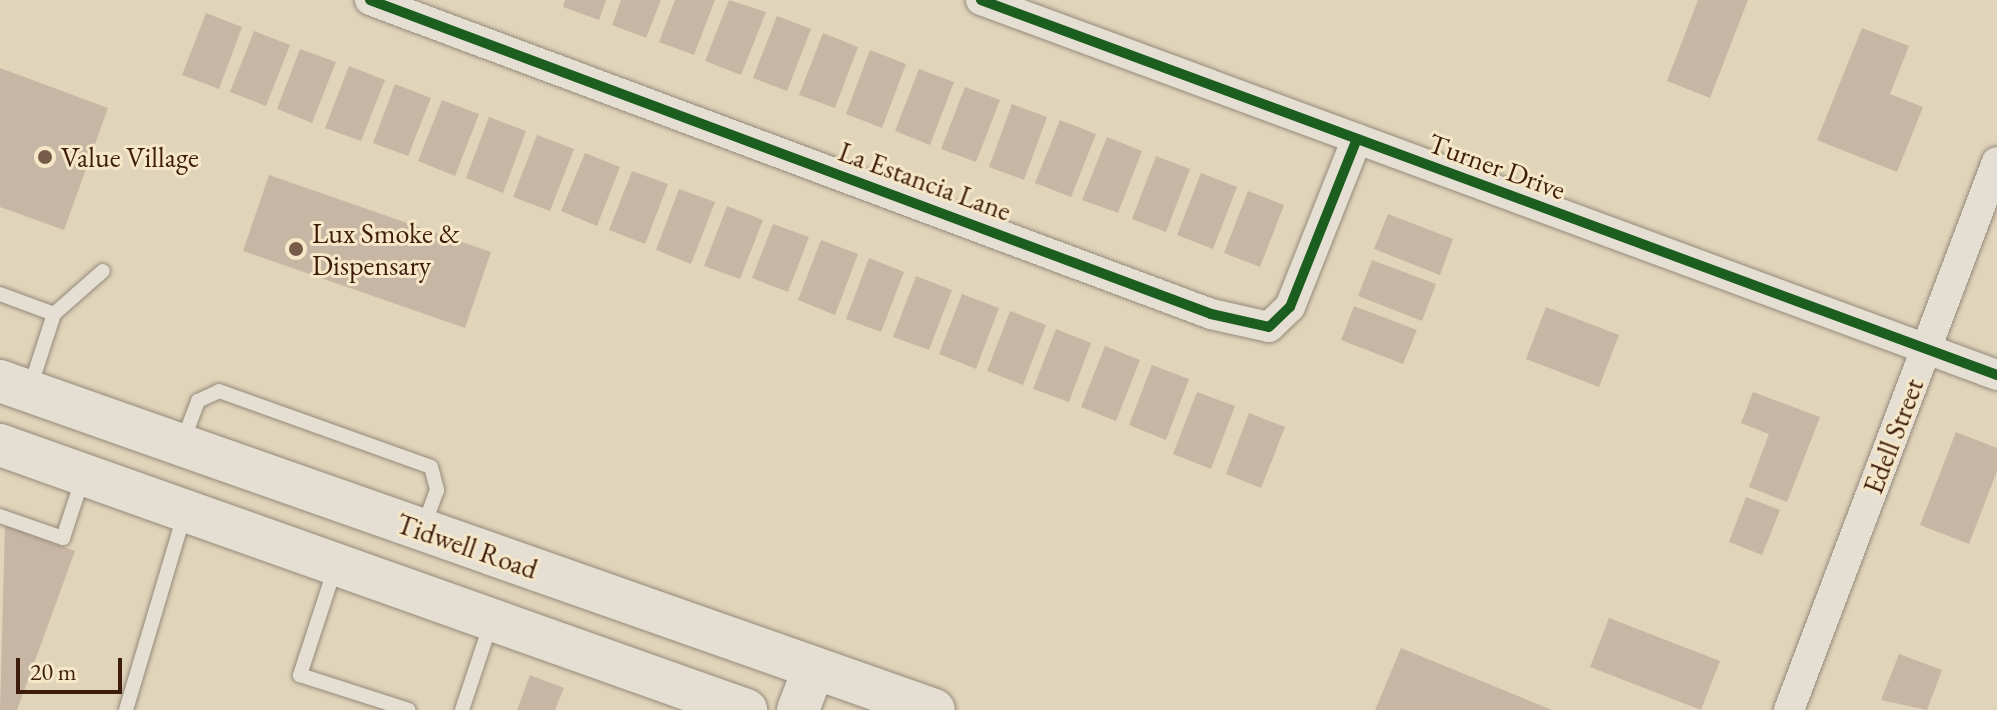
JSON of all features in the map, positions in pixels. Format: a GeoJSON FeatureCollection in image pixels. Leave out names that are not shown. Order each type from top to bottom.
{"type":"FeatureCollection","features":[{"type":"Feature","properties":{"kind":"main road","name":"Tidwell Road"},"geometry":{"type":"LineString","coordinates":[[29,391],[934,710]]}},
{"type":"Feature","properties":{"kind":"main road"},"geometry":{"type":"LineString","coordinates":[[29,391],[40,459]]}},
{"type":"Feature","properties":{"kind":"main road"},"geometry":{"type":"LineString","coordinates":[[0,445],[746,710]]}},
{"type":"Feature","properties":{"kind":"main road"},"geometry":{"type":"LineString","coordinates":[[404,588],[422,530]]}},
{"type":"Feature","properties":{"kind":"main road"},"geometry":{"type":"LineString","coordinates":[[798,710],[814,668]]}},
{"type":"Feature","properties":{"kind":"street","name":"La Estancia Lane"},"geometry":{"type":"LineString","coordinates":[[370,0],[1211,314],[1269,327],[1290,307],[1357,139]]}},
{"type":"Feature","properties":{"kind":"street","name":"Turner Drive"},"geometry":{"type":"LineString","coordinates":[[981,0],[1997,375]]}},
{"type":"Feature","properties":{"kind":"street","name":"Edell Street"},"geometry":{"type":"LineString","coordinates":[[1789,710],[1997,162]]}},
{"type":"Feature","properties":{"kind":"lane"},"geometry":{"type":"LineString","coordinates":[[29,391],[54,314],[103,271]]}},
{"type":"Feature","properties":{"kind":"lane"},"geometry":{"type":"LineString","coordinates":[[0,294],[54,314]]}},
{"type":"Feature","properties":{"kind":"lane"},"geometry":{"type":"LineString","coordinates":[[182,445],[198,401],[219,391],[431,467],[437,490],[422,530]]}},
{"type":"Feature","properties":{"kind":"lane"},"geometry":{"type":"LineString","coordinates":[[0,516],[63,538],[83,474]]}},
{"type":"Feature","properties":{"kind":"lane"},"geometry":{"type":"LineString","coordinates":[[126,710],[185,510]]}},
{"type":"Feature","properties":{"kind":"lane"},"geometry":{"type":"LineString","coordinates":[[337,564],[300,675],[409,710]]}},
{"type":"Feature","properties":{"kind":"lane"},"geometry":{"type":"LineString","coordinates":[[462,710],[492,619]]}},
{"type":"Feature","properties":{"kind":"building"},"geometry":{"type":"Polygon","coordinates":[[[565,0],[606,0],[599,20],[563,7],[565,0]]]}},
{"type":"Feature","properties":{"kind":"building"},"geometry":{"type":"Polygon","coordinates":[[[621,0],[661,0],[646,38],[612,25],[621,0]]]}},
{"type":"Feature","properties":{"kind":"building"},"geometry":{"type":"Polygon","coordinates":[[[675,0],[715,0],[694,55],[659,42],[675,0]]]}},
{"type":"Feature","properties":{"kind":"building"},"geometry":{"type":"Polygon","coordinates":[[[729,0],[766,12],[741,75],[705,61],[729,0]]]}},
{"type":"Feature","properties":{"kind":"building"},"geometry":{"type":"Polygon","coordinates":[[[1698,0],[1748,0],[1710,98],[1667,81],[1698,0]]]}},
{"type":"Feature","properties":{"kind":"building"},"geometry":{"type":"Polygon","coordinates":[[[206,13],[242,27],[219,89],[182,75],[206,13]]]}},
{"type":"Feature","properties":{"kind":"building"},"geometry":{"type":"Polygon","coordinates":[[[777,16],[811,29],[787,91],[753,78],[777,16]]]}},
{"type":"Feature","properties":{"kind":"building"},"geometry":{"type":"Polygon","coordinates":[[[1862,28],[1909,46],[1890,94],[1923,107],[1897,172],[1817,140],[1862,28]]]}},
{"type":"Feature","properties":{"kind":"building"},"geometry":{"type":"Polygon","coordinates":[[[254,31],[290,45],[266,106],[230,92],[254,31]]]}},
{"type":"Feature","properties":{"kind":"building"},"geometry":{"type":"Polygon","coordinates":[[[823,33],[858,47],[835,108],[799,95],[823,33]]]}},
{"type":"Feature","properties":{"kind":"building"},"geometry":{"type":"Polygon","coordinates":[[[300,49],[336,62],[312,123],[277,109],[300,49]]]}},
{"type":"Feature","properties":{"kind":"building"},"geometry":{"type":"Polygon","coordinates":[[[870,50],[906,64],[882,128],[846,114],[870,50]]]}},
{"type":"Feature","properties":{"kind":"building"},"geometry":{"type":"Polygon","coordinates":[[[349,66],[385,80],[361,141],[325,128],[349,66]]]}},
{"type":"Feature","properties":{"kind":"building","name":"Value Village"},"geometry":{"type":"Polygon","coordinates":[[[0,68],[108,108],[64,230],[0,207],[0,68]]]}},
{"type":"Feature","properties":{"kind":"building"},"geometry":{"type":"Polygon","coordinates":[[[919,69],[954,82],[930,145],[895,131],[919,69]]]}},
{"type":"Feature","properties":{"kind":"building"},"geometry":{"type":"Polygon","coordinates":[[[395,84],[431,98],[408,156],[373,143],[395,84]]]}},
{"type":"Feature","properties":{"kind":"building"},"geometry":{"type":"Polygon","coordinates":[[[965,87],[1000,100],[976,162],[941,149],[965,87]]]}},
{"type":"Feature","properties":{"kind":"building"},"geometry":{"type":"Polygon","coordinates":[[[442,100],[479,114],[455,176],[418,161],[442,100]]]}},
{"type":"Feature","properties":{"kind":"building"},"geometry":{"type":"Polygon","coordinates":[[[1012,104],[1047,117],[1024,180],[989,167],[1012,104]]]}},
{"type":"Feature","properties":{"kind":"building"},"geometry":{"type":"Polygon","coordinates":[[[489,117],[526,131],[503,193],[466,178],[489,117]]]}},
{"type":"Feature","properties":{"kind":"building"},"geometry":{"type":"Polygon","coordinates":[[[1060,120],[1096,134],[1071,197],[1035,183],[1060,120]]]}},
{"type":"Feature","properties":{"kind":"building"},"geometry":{"type":"Polygon","coordinates":[[[537,135],[574,149],[550,211],[513,197],[537,135]]]}},
{"type":"Feature","properties":{"kind":"building"},"geometry":{"type":"Polygon","coordinates":[[[1107,137],[1142,151],[1118,213],[1082,200],[1107,137]]]}},
{"type":"Feature","properties":{"kind":"building"},"geometry":{"type":"Polygon","coordinates":[[[585,153],[620,167],[597,226],[561,211],[585,153]]]}},
{"type":"Feature","properties":{"kind":"building"},"geometry":{"type":"Polygon","coordinates":[[[1156,156],[1190,169],[1166,232],[1132,219],[1156,156]]]}},
{"type":"Feature","properties":{"kind":"building"},"geometry":{"type":"Polygon","coordinates":[[[632,171],[668,184],[645,244],[609,230],[632,171]]]}},
{"type":"Feature","properties":{"kind":"building"},"geometry":{"type":"Polygon","coordinates":[[[1201,173],[1237,187],[1213,249],[1177,235],[1201,173]]]}},
{"type":"Feature","properties":{"kind":"building"},"geometry":{"type":"Polygon","coordinates":[[[269,175],[491,252],[465,328],[243,251],[269,175]]]}},
{"type":"Feature","properties":{"kind":"building"},"geometry":{"type":"Polygon","coordinates":[[[679,189],[715,202],[691,264],[656,250],[679,189]]]}},
{"type":"Feature","properties":{"kind":"building"},"geometry":{"type":"Polygon","coordinates":[[[1248,191],[1284,205],[1260,267],[1224,253],[1248,191]]]}},
{"type":"Feature","properties":{"kind":"building"},"geometry":{"type":"Polygon","coordinates":[[[727,206],[763,220],[740,279],[704,266],[727,206]]]}},
{"type":"Feature","properties":{"kind":"building"},"geometry":{"type":"Polygon","coordinates":[[[1388,214],[1453,239],[1440,275],[1374,249],[1388,214]]]}},
{"type":"Feature","properties":{"kind":"building"},"geometry":{"type":"Polygon","coordinates":[[[773,224],[809,237],[788,292],[752,278],[773,224]]]}},
{"type":"Feature","properties":{"kind":"building"},"geometry":{"type":"Polygon","coordinates":[[[821,240],[858,254],[835,315],[798,300],[821,240]]]}},
{"type":"Feature","properties":{"kind":"building"},"geometry":{"type":"Polygon","coordinates":[[[869,258],[904,272],[881,332],[846,319],[869,258]]]}},
{"type":"Feature","properties":{"kind":"building"},"geometry":{"type":"Polygon","coordinates":[[[1372,260],[1436,284],[1422,321],[1358,296],[1372,260]]]}},
{"type":"Feature","properties":{"kind":"building"},"geometry":{"type":"Polygon","coordinates":[[[916,276],[952,290],[929,350],[893,337],[916,276]]]}},
{"type":"Feature","properties":{"kind":"building"},"geometry":{"type":"Polygon","coordinates":[[[962,294],[999,308],[976,369],[939,354],[962,294]]]}},
{"type":"Feature","properties":{"kind":"building"},"geometry":{"type":"Polygon","coordinates":[[[1354,306],[1417,330],[1403,364],[1341,340],[1354,306]]]}},
{"type":"Feature","properties":{"kind":"building"},"geometry":{"type":"Polygon","coordinates":[[[1546,307],[1619,335],[1599,387],[1526,359],[1546,307]]]}},
{"type":"Feature","properties":{"kind":"building"},"geometry":{"type":"Polygon","coordinates":[[[1010,311],[1046,325],[1023,385],[987,371],[1010,311]]]}},
{"type":"Feature","properties":{"kind":"building"},"geometry":{"type":"Polygon","coordinates":[[[1056,329],[1091,343],[1069,402],[1033,389],[1056,329]]]}},
{"type":"Feature","properties":{"kind":"building"},"geometry":{"type":"Polygon","coordinates":[[[1105,346],[1140,360],[1116,421],[1081,407],[1105,346]]]}},
{"type":"Feature","properties":{"kind":"building"},"geometry":{"type":"Polygon","coordinates":[[[1152,365],[1189,379],[1166,440],[1129,425],[1152,365]]]}},
{"type":"Feature","properties":{"kind":"building"},"geometry":{"type":"Polygon","coordinates":[[[1197,392],[1235,406],[1211,469],[1173,454],[1197,392]]]}},
{"type":"Feature","properties":{"kind":"building"},"geometry":{"type":"Polygon","coordinates":[[[1753,392],[1820,417],[1787,502],[1749,487],[1769,434],[1741,423],[1753,392]]]}},
{"type":"Feature","properties":{"kind":"building"},"geometry":{"type":"Polygon","coordinates":[[[1249,413],[1285,427],[1261,488],[1226,474],[1249,413]]]}},
{"type":"Feature","properties":{"kind":"building"},"geometry":{"type":"Polygon","coordinates":[[[1956,432],[1997,448],[1997,471],[1969,544],[1920,525],[1956,432]]]}},
{"type":"Feature","properties":{"kind":"building"},"geometry":{"type":"Polygon","coordinates":[[[1746,497],[1780,510],[1762,555],[1729,542],[1746,497]]]}},
{"type":"Feature","properties":{"kind":"building"},"geometry":{"type":"Polygon","coordinates":[[[5,525],[75,551],[17,710],[0,710],[5,525]]]}},
{"type":"Feature","properties":{"kind":"building"},"geometry":{"type":"Polygon","coordinates":[[[1609,618],[1720,661],[1701,710],[1590,667],[1609,618]]]}},
{"type":"Feature","properties":{"kind":"building"},"geometry":{"type":"Polygon","coordinates":[[[1401,648],[1552,710],[1375,710],[1401,648]]]}},
{"type":"Feature","properties":{"kind":"building"},"geometry":{"type":"Polygon","coordinates":[[[1899,654],[1942,670],[1927,710],[1881,700],[1899,654]]]}},
{"type":"Feature","properties":{"kind":"building"},"geometry":{"type":"Polygon","coordinates":[[[530,675],[564,688],[555,710],[517,710],[530,675]]]}},
{"type":"Feature","properties":{"kind":"cycle path"},"geometry":{"type":"LineString","coordinates":[[370,0],[1211,314],[1269,327],[1290,307],[1357,139]]}},
{"type":"Feature","properties":{"kind":"cycle path"},"geometry":{"type":"LineString","coordinates":[[981,0],[1997,375]]}},
{"type":"Feature","properties":{"kind":"place","name":"Value Village"},"geometry":{"type":"Point","coordinates":[45,157]}},
{"type":"Feature","properties":{"kind":"place","name":"Lux Smoke & Dispensary"},"geometry":{"type":"Point","coordinates":[296,249]}}]}
